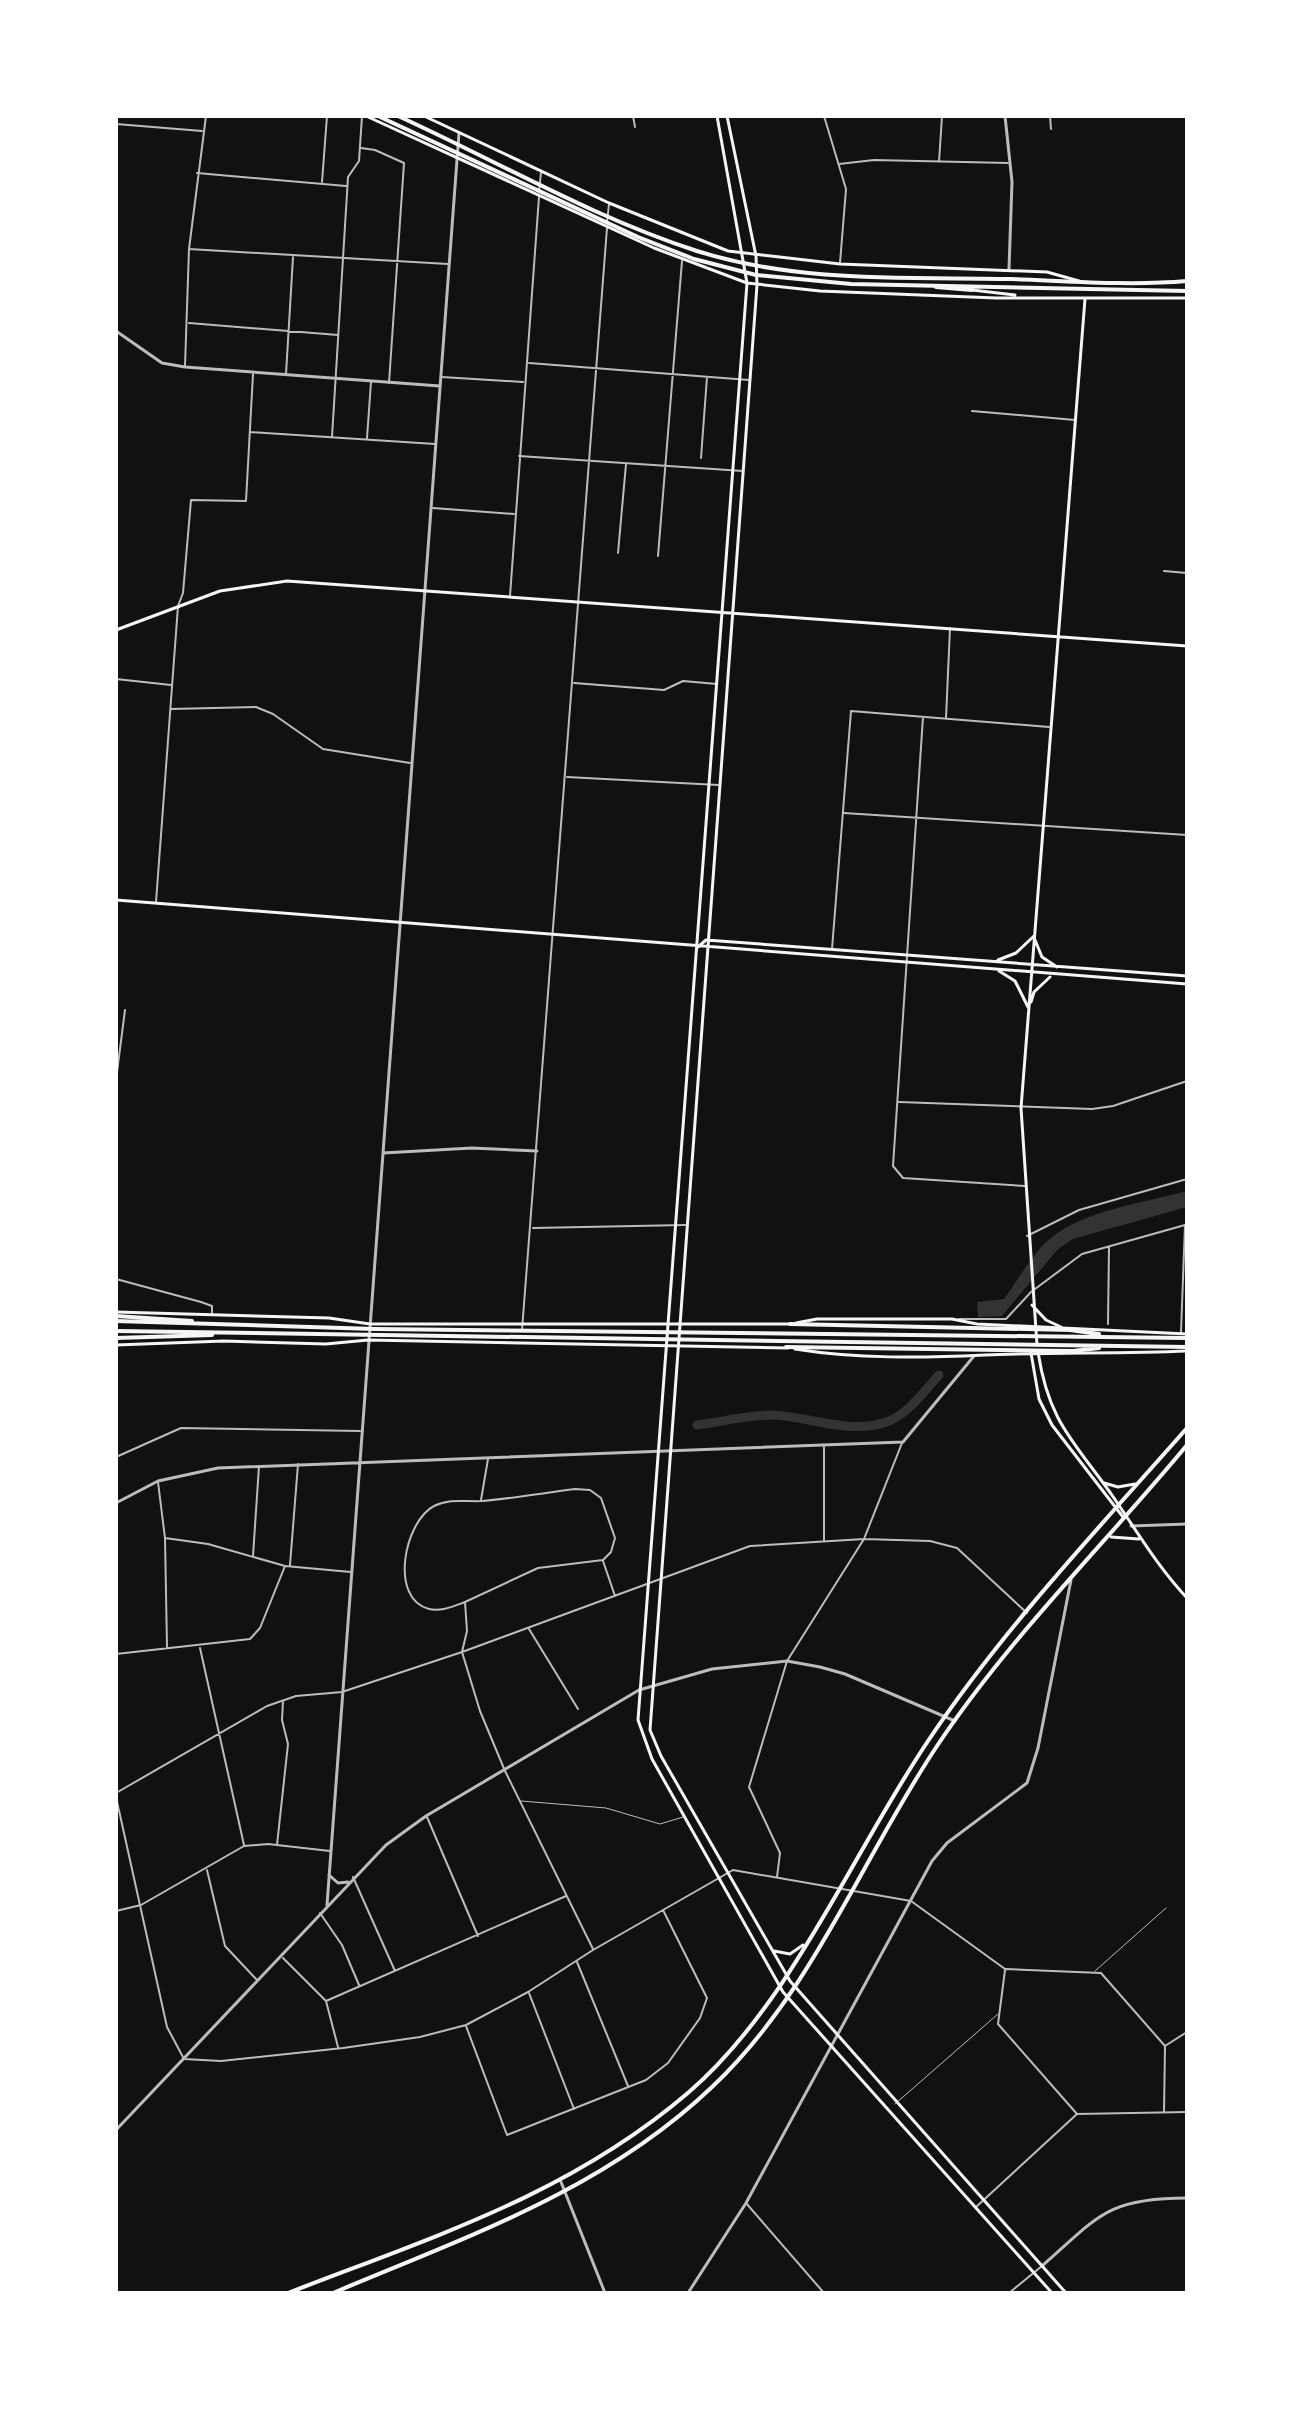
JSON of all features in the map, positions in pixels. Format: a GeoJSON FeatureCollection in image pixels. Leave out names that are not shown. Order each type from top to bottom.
{"type":"FeatureCollection","features":[{"type":"Feature","properties":{"kind":"highway"},"geometry":{"type":"LineString","coordinates":[[378,116],[638,237],[694,259],[771,278],[851,284],[1187,291]]}},
{"type":"Feature","properties":{"kind":"highway"},"geometry":{"type":"LineString","coordinates":[[398,116],[684,246],[757,267],[852,275],[1187,281]]}},
{"type":"Feature","properties":{"kind":"highway"},"geometry":{"type":"LineString","coordinates":[[929,286],[972,290]]}},
{"type":"Feature","properties":{"kind":"highway"},"geometry":{"type":"LineString","coordinates":[[116,1316],[230,1325],[1118,1337],[1185,1335]]}},
{"type":"Feature","properties":{"kind":"highway"},"geometry":{"type":"LineString","coordinates":[[790,1324],[1070,1330],[1118,1337]]}},
{"type":"Feature","properties":{"kind":"highway"},"geometry":{"type":"LineString","coordinates":[[116,1331],[1118,1346],[1185,1350]]}},
{"type":"Feature","properties":{"kind":"highway"},"geometry":{"type":"LineString","coordinates":[[116,1338],[230,1333]]}},
{"type":"Feature","properties":{"kind":"highway"},"geometry":{"type":"LineString","coordinates":[[786,1347],[1073,1351],[1118,1346]]}},
{"type":"Feature","properties":{"kind":"highway"},"geometry":{"type":"LineString","coordinates":[[288,2293],[472,2222],[561,2182],[655,2119],[704,2078],[786,1976],[907,1772],[944,1717],[1027,1613],[1187,1428]]}},
{"type":"Feature","properties":{"kind":"highway"},"geometry":{"type":"LineString","coordinates":[[333,2293],[568,2192],[662,2128],[712,2087],[794,1987],[909,1790],[955,1721],[1002,1659],[1111,1537],[1187,1445]]}},
{"type":"Feature","properties":{"kind":"main road"},"geometry":{"type":"LineString","coordinates":[[364,116],[682,260],[747,283],[820,291],[1085,299],[1187,298]]}},
{"type":"Feature","properties":{"kind":"main road"},"geometry":{"type":"LineString","coordinates":[[424,116],[609,203],[705,244],[744,255],[840,264],[1009,269],[1047,272],[1079,281]]}},
{"type":"Feature","properties":{"kind":"main road"},"geometry":{"type":"LineString","coordinates":[[717,116],[747,283],[669,1344],[639,1690],[640,1733],[787,1997],[1052,2293]]}},
{"type":"Feature","properties":{"kind":"main road"},"geometry":{"type":"LineString","coordinates":[[727,116],[756,256],[757,285],[649,1721],[653,1740],[794,1987],[1066,2293]]}},
{"type":"Feature","properties":{"kind":"main road"},"geometry":{"type":"LineString","coordinates":[[972,290],[1019,296]]}},
{"type":"Feature","properties":{"kind":"main road"},"geometry":{"type":"LineString","coordinates":[[1085,299],[1021,1108],[1033,1326],[1052,1411],[1120,1506],[1139,1539],[1187,1598]]}},
{"type":"Feature","properties":{"kind":"main road"},"geometry":{"type":"LineString","coordinates":[[116,630],[220,591],[287,581],[1187,646]]}},
{"type":"Feature","properties":{"kind":"main road"},"geometry":{"type":"LineString","coordinates":[[116,900],[996,969],[1057,977],[1187,984]]}},
{"type":"Feature","properties":{"kind":"main road"},"geometry":{"type":"LineString","coordinates":[[997,960],[1012,956],[1034,936]]}},
{"type":"Feature","properties":{"kind":"main road"},"geometry":{"type":"LineString","coordinates":[[1034,936],[1042,957],[1059,968]]}},
{"type":"Feature","properties":{"kind":"main road"},"geometry":{"type":"LineString","coordinates":[[698,947],[706,940],[1187,976]]}},
{"type":"Feature","properties":{"kind":"main road"},"geometry":{"type":"LineString","coordinates":[[996,969],[1015,981],[1029,1010]]}},
{"type":"Feature","properties":{"kind":"main road"},"geometry":{"type":"LineString","coordinates":[[1029,1010],[1034,992],[1050,977],[1057,977]]}},
{"type":"Feature","properties":{"kind":"main road"},"geometry":{"type":"LineString","coordinates":[[1032,1305],[1046,1320],[1061,1327]]}},
{"type":"Feature","properties":{"kind":"main road"},"geometry":{"type":"LineString","coordinates":[[116,1316],[211,1314],[329,1318],[370,1324],[678,1325],[790,1324],[817,1319],[952,1319],[977,1324],[1185,1335]]}},
{"type":"Feature","properties":{"kind":"main road"},"geometry":{"type":"LineString","coordinates":[[1033,1326],[1030,1356],[1039,1399],[1052,1425],[1115,1511],[1125,1518]]}},
{"type":"Feature","properties":{"kind":"main road"},"geometry":{"type":"LineString","coordinates":[[116,1345],[224,1341],[326,1344],[368,1340],[677,1344],[786,1347],[832,1355],[966,1357],[1185,1350]]}},
{"type":"Feature","properties":{"kind":"main road"},"geometry":{"type":"LineString","coordinates":[[1103,1483],[1118,1487],[1139,1483]]}},
{"type":"Feature","properties":{"kind":"main road"},"geometry":{"type":"LineString","coordinates":[[1111,1537],[1139,1539]]}},
{"type":"Feature","properties":{"kind":"main road"},"geometry":{"type":"LineString","coordinates":[[772,1950],[790,1954],[803,1945]]}},
{"type":"Feature","properties":{"kind":"street"},"geometry":{"type":"LineString","coordinates":[[185,367],[189,249],[206,116]]}},
{"type":"Feature","properties":{"kind":"street"},"geometry":{"type":"LineString","coordinates":[[322,184],[327,116]]}},
{"type":"Feature","properties":{"kind":"street"},"geometry":{"type":"LineString","coordinates":[[332,437],[347,186],[350,169],[359,161],[364,116]]}},
{"type":"Feature","properties":{"kind":"street"},"geometry":{"type":"LineString","coordinates":[[633,116],[635,127]]}},
{"type":"Feature","properties":{"kind":"street"},"geometry":{"type":"LineString","coordinates":[[824,116],[846,189],[840,264]]}},
{"type":"Feature","properties":{"kind":"street"},"geometry":{"type":"LineString","coordinates":[[939,162],[942,116]]}},
{"type":"Feature","properties":{"kind":"street"},"geometry":{"type":"LineString","coordinates":[[1005,116],[1009,163],[1009,269]]}},
{"type":"Feature","properties":{"kind":"street"},"geometry":{"type":"LineString","coordinates":[[1050,116],[1051,129]]}},
{"type":"Feature","properties":{"kind":"street"},"geometry":{"type":"LineString","coordinates":[[116,124],[204,131]]}},
{"type":"Feature","properties":{"kind":"street"},"geometry":{"type":"LineString","coordinates":[[327,1905],[459,133]]}},
{"type":"Feature","properties":{"kind":"street"},"geometry":{"type":"LineString","coordinates":[[360,148],[375,150],[404,163],[389,383]]}},
{"type":"Feature","properties":{"kind":"street"},"geometry":{"type":"LineString","coordinates":[[839,164],[874,160],[1009,163]]}},
{"type":"Feature","properties":{"kind":"street"},"geometry":{"type":"LineString","coordinates":[[510,596],[541,172]]}},
{"type":"Feature","properties":{"kind":"street"},"geometry":{"type":"LineString","coordinates":[[197,173],[347,186]]}},
{"type":"Feature","properties":{"kind":"street"},"geometry":{"type":"LineString","coordinates":[[521,1343],[609,203]]}},
{"type":"Feature","properties":{"kind":"street"},"geometry":{"type":"LineString","coordinates":[[189,249],[450,264]]}},
{"type":"Feature","properties":{"kind":"street"},"geometry":{"type":"LineString","coordinates":[[285,375],[293,256]]}},
{"type":"Feature","properties":{"kind":"street"},"geometry":{"type":"LineString","coordinates":[[658,556],[682,260]]}},
{"type":"Feature","properties":{"kind":"street"},"geometry":{"type":"LineString","coordinates":[[187,323],[339,335]]}},
{"type":"Feature","properties":{"kind":"street"},"geometry":{"type":"LineString","coordinates":[[116,331],[162,363],[185,367],[440,386]]}},
{"type":"Feature","properties":{"kind":"street"},"geometry":{"type":"LineString","coordinates":[[526,363],[751,380]]}},
{"type":"Feature","properties":{"kind":"street"},"geometry":{"type":"LineString","coordinates":[[116,364],[116,437]]}},
{"type":"Feature","properties":{"kind":"street"},"geometry":{"type":"LineString","coordinates":[[156,904],[178,606],[183,593],[191,500],[246,501],[253,373]]}},
{"type":"Feature","properties":{"kind":"street"},"geometry":{"type":"LineString","coordinates":[[701,458],[707,376]]}},
{"type":"Feature","properties":{"kind":"street"},"geometry":{"type":"LineString","coordinates":[[441,377],[525,383]]}},
{"type":"Feature","properties":{"kind":"street"},"geometry":{"type":"LineString","coordinates":[[367,439],[371,382]]}},
{"type":"Feature","properties":{"kind":"street"},"geometry":{"type":"LineString","coordinates":[[972,411],[1076,420]]}},
{"type":"Feature","properties":{"kind":"street"},"geometry":{"type":"LineString","coordinates":[[249,432],[436,444]]}},
{"type":"Feature","properties":{"kind":"street"},"geometry":{"type":"LineString","coordinates":[[519,456],[744,471]]}},
{"type":"Feature","properties":{"kind":"street"},"geometry":{"type":"LineString","coordinates":[[618,553],[626,463]]}},
{"type":"Feature","properties":{"kind":"street"},"geometry":{"type":"LineString","coordinates":[[432,508],[515,514]]}},
{"type":"Feature","properties":{"kind":"street"},"geometry":{"type":"LineString","coordinates":[[1164,571],[1187,573]]}},
{"type":"Feature","properties":{"kind":"street"},"geometry":{"type":"LineString","coordinates":[[946,719],[950,628]]}},
{"type":"Feature","properties":{"kind":"street"},"geometry":{"type":"LineString","coordinates":[[116,679],[173,685]]}},
{"type":"Feature","properties":{"kind":"street"},"geometry":{"type":"LineString","coordinates":[[573,683],[664,690],[683,681],[718,684]]}},
{"type":"Feature","properties":{"kind":"street"},"geometry":{"type":"LineString","coordinates":[[171,709],[256,707],[273,714],[323,749],[412,763]]}},
{"type":"Feature","properties":{"kind":"street"},"geometry":{"type":"LineString","coordinates":[[832,950],[851,711],[1051,727]]}},
{"type":"Feature","properties":{"kind":"street"},"geometry":{"type":"LineString","coordinates":[[923,717],[893,1166],[903,1178],[1025,1186]]}},
{"type":"Feature","properties":{"kind":"street"},"geometry":{"type":"LineString","coordinates":[[566,777],[718,785]]}},
{"type":"Feature","properties":{"kind":"street"},"geometry":{"type":"LineString","coordinates":[[843,813],[1187,835]]}},
{"type":"Feature","properties":{"kind":"street"},"geometry":{"type":"LineString","coordinates":[[116,1080],[125,1010]]}},
{"type":"Feature","properties":{"kind":"street"},"geometry":{"type":"LineString","coordinates":[[898,1102],[1021,1108],[1113,1106],[1187,1081]]}},
{"type":"Feature","properties":{"kind":"street"},"geometry":{"type":"LineString","coordinates":[[383,1153],[472,1148],[537,1151]]}},
{"type":"Feature","properties":{"kind":"street"},"geometry":{"type":"LineString","coordinates":[[1027,1236],[1079,1210],[1187,1179]]}},
{"type":"Feature","properties":{"kind":"street"},"geometry":{"type":"LineString","coordinates":[[532,1228],[685,1225]]}},
{"type":"Feature","properties":{"kind":"street"},"geometry":{"type":"LineString","coordinates":[[952,1319],[1005,1319],[1031,1292],[1082,1254],[1185,1225],[1185,1335]]}},
{"type":"Feature","properties":{"kind":"street"},"geometry":{"type":"LineString","coordinates":[[1108,1324],[1110,1245]]}},
{"type":"Feature","properties":{"kind":"street"},"geometry":{"type":"LineString","coordinates":[[116,1279],[212,1306],[211,1314]]}},
{"type":"Feature","properties":{"kind":"street"},"geometry":{"type":"LineString","coordinates":[[777,1877],[780,1853],[749,1787],[787,1661],[864,1539],[903,1442],[974,1356]]}},
{"type":"Feature","properties":{"kind":"street"},"geometry":{"type":"LineString","coordinates":[[116,1457],[181,1428],[361,1431]]}},
{"type":"Feature","properties":{"kind":"street"},"geometry":{"type":"LineString","coordinates":[[116,1503],[158,1481],[207,1470],[903,1442]]}},
{"type":"Feature","properties":{"kind":"street"},"geometry":{"type":"LineString","coordinates":[[824,1446],[824,1542]]}},
{"type":"Feature","properties":{"kind":"street"},"geometry":{"type":"LineString","coordinates":[[481,1501],[489,1458]]}},
{"type":"Feature","properties":{"kind":"street"},"geometry":{"type":"LineString","coordinates":[[290,1566],[298,1464]]}},
{"type":"Feature","properties":{"kind":"street"},"geometry":{"type":"LineString","coordinates":[[253,1557],[259,1466]]}},
{"type":"Feature","properties":{"kind":"street"},"geometry":{"type":"LineString","coordinates":[[158,1481],[165,1538],[167,1649]]}},
{"type":"Feature","properties":{"kind":"street"},"geometry":{"type":"LineString","coordinates":[[590,1490],[601,1498],[615,1538],[611,1552],[603,1560],[538,1568],[444,1610],[421,1605],[408,1591],[407,1542],[412,1527],[435,1506],[448,1500],[481,1501],[590,1490]]}},
{"type":"Feature","properties":{"kind":"street"},"geometry":{"type":"LineString","coordinates":[[1131,1526],[1187,1524]]}},
{"type":"Feature","properties":{"kind":"street"},"geometry":{"type":"LineString","coordinates":[[165,1538],[285,1566],[351,1572]]}},
{"type":"Feature","properties":{"kind":"street"},"geometry":{"type":"LineString","coordinates":[[184,2059],[167,2027],[116,1795],[220,1731],[284,1700],[342,1692],[659,1582],[718,1555],[750,1546],[864,1539],[930,1541],[957,1548],[1027,1613]]}},
{"type":"Feature","properties":{"kind":"street"},"geometry":{"type":"LineString","coordinates":[[603,1560],[615,1596]]}},
{"type":"Feature","properties":{"kind":"street"},"geometry":{"type":"LineString","coordinates":[[116,1654],[250,1639],[260,1628],[285,1566]]}},
{"type":"Feature","properties":{"kind":"street"},"geometry":{"type":"LineString","coordinates":[[688,2293],[746,2203],[828,2046],[947,1843],[1027,1783],[1038,1748],[1071,1580]]}},
{"type":"Feature","properties":{"kind":"street"},"geometry":{"type":"LineString","coordinates":[[465,1602],[467,1631],[462,1652],[474,1695],[505,1771],[593,1950]]}},
{"type":"Feature","properties":{"kind":"street"},"geometry":{"type":"LineString","coordinates":[[529,1628],[578,1709]]}},
{"type":"Feature","properties":{"kind":"street"},"geometry":{"type":"LineString","coordinates":[[200,1646],[244,1846]]}},
{"type":"Feature","properties":{"kind":"street"},"geometry":{"type":"LineString","coordinates":[[116,2130],[386,1845],[426,1816],[639,1690],[712,1669],[787,1661],[845,1674],[955,1721]]}},
{"type":"Feature","properties":{"kind":"street"},"geometry":{"type":"LineString","coordinates":[[277,1845],[288,1744],[282,1720],[284,1700]]}},
{"type":"Feature","properties":{"kind":"street"},"geometry":{"type":"LineString","coordinates":[[426,1816],[479,1937]]}},
{"type":"Feature","properties":{"kind":"street"},"geometry":{"type":"LineString","coordinates":[[116,1911],[141,1905],[244,1846],[277,1845],[330,1851]]}},
{"type":"Feature","properties":{"kind":"street"},"geometry":{"type":"LineString","coordinates":[[207,1868],[225,1946],[258,1981]]}},
{"type":"Feature","properties":{"kind":"street"},"geometry":{"type":"LineString","coordinates":[[184,2059],[221,2061],[339,2048],[420,2037],[466,2025],[528,1992],[593,1950],[728,1872],[777,1877],[911,1901],[1005,1969],[1101,1973],[1165,2046],[1164,2112]]}},
{"type":"Feature","properties":{"kind":"street"},"geometry":{"type":"LineString","coordinates":[[329,1875],[338,1883],[348,1882]]}},
{"type":"Feature","properties":{"kind":"street"},"geometry":{"type":"LineString","coordinates":[[353,1877],[395,1972]]}},
{"type":"Feature","properties":{"kind":"street"},"geometry":{"type":"LineString","coordinates":[[326,2001],[479,1937],[567,1896]]}},
{"type":"Feature","properties":{"kind":"street"},"geometry":{"type":"LineString","coordinates":[[466,2025],[507,2135],[629,2088],[668,2063],[705,2010],[707,1998],[662,1909]]}},
{"type":"Feature","properties":{"kind":"street"},"geometry":{"type":"LineString","coordinates":[[320,1913],[342,1945],[360,1987]]}},
{"type":"Feature","properties":{"kind":"street"},"geometry":{"type":"LineString","coordinates":[[281,1956],[326,2001],[339,2048]]}},
{"type":"Feature","properties":{"kind":"street"},"geometry":{"type":"LineString","coordinates":[[577,1961],[629,2088]]}},
{"type":"Feature","properties":{"kind":"street"},"geometry":{"type":"LineString","coordinates":[[1005,1969],[998,2024],[1077,2114]]}},
{"type":"Feature","properties":{"kind":"street"},"geometry":{"type":"LineString","coordinates":[[528,1992],[574,2109]]}},
{"type":"Feature","properties":{"kind":"street"},"geometry":{"type":"LineString","coordinates":[[1165,2046],[1187,2032]]}},
{"type":"Feature","properties":{"kind":"street"},"geometry":{"type":"LineString","coordinates":[[975,2208],[1077,2114],[1187,2112]]}},
{"type":"Feature","properties":{"kind":"street"},"geometry":{"type":"LineString","coordinates":[[561,2182],[568,2192],[605,2293]]}},
{"type":"Feature","properties":{"kind":"street"},"geometry":{"type":"LineString","coordinates":[[1009,2293],[1100,2215],[1127,2201],[1187,2198]]}},
{"type":"Feature","properties":{"kind":"street"},"geometry":{"type":"LineString","coordinates":[[746,2203],[824,2293]]}},
{"type":"Feature","properties":{"kind":"lane"},"geometry":{"type":"LineString","coordinates":[[521,1801],[606,1808],[656,1823],[670,1823],[685,1816]]}},
{"type":"Feature","properties":{"kind":"lane"},"geometry":{"type":"LineString","coordinates":[[1093,1972],[1166,1908]]}},
{"type":"Feature","properties":{"kind":"lane"},"geometry":{"type":"LineString","coordinates":[[895,2104],[998,2014]]}},
{"type":"Feature","properties":{"kind":"shaded area"},"geometry":{"type":"Polygon","coordinates":[[[1187,1191],[1187,1207],[1073,1239],[1058,1249],[1002,1316],[978,1317],[977,1302],[1004,1299],[1039,1250],[1058,1232],[1092,1216],[1187,1191]]]}},
{"type":"Feature","properties":{"kind":"waterway"},"geometry":{"type":"LineString","coordinates":[[697,1425],[771,1415],[845,1426],[874,1425],[903,1413],[939,1375]]}}]}
